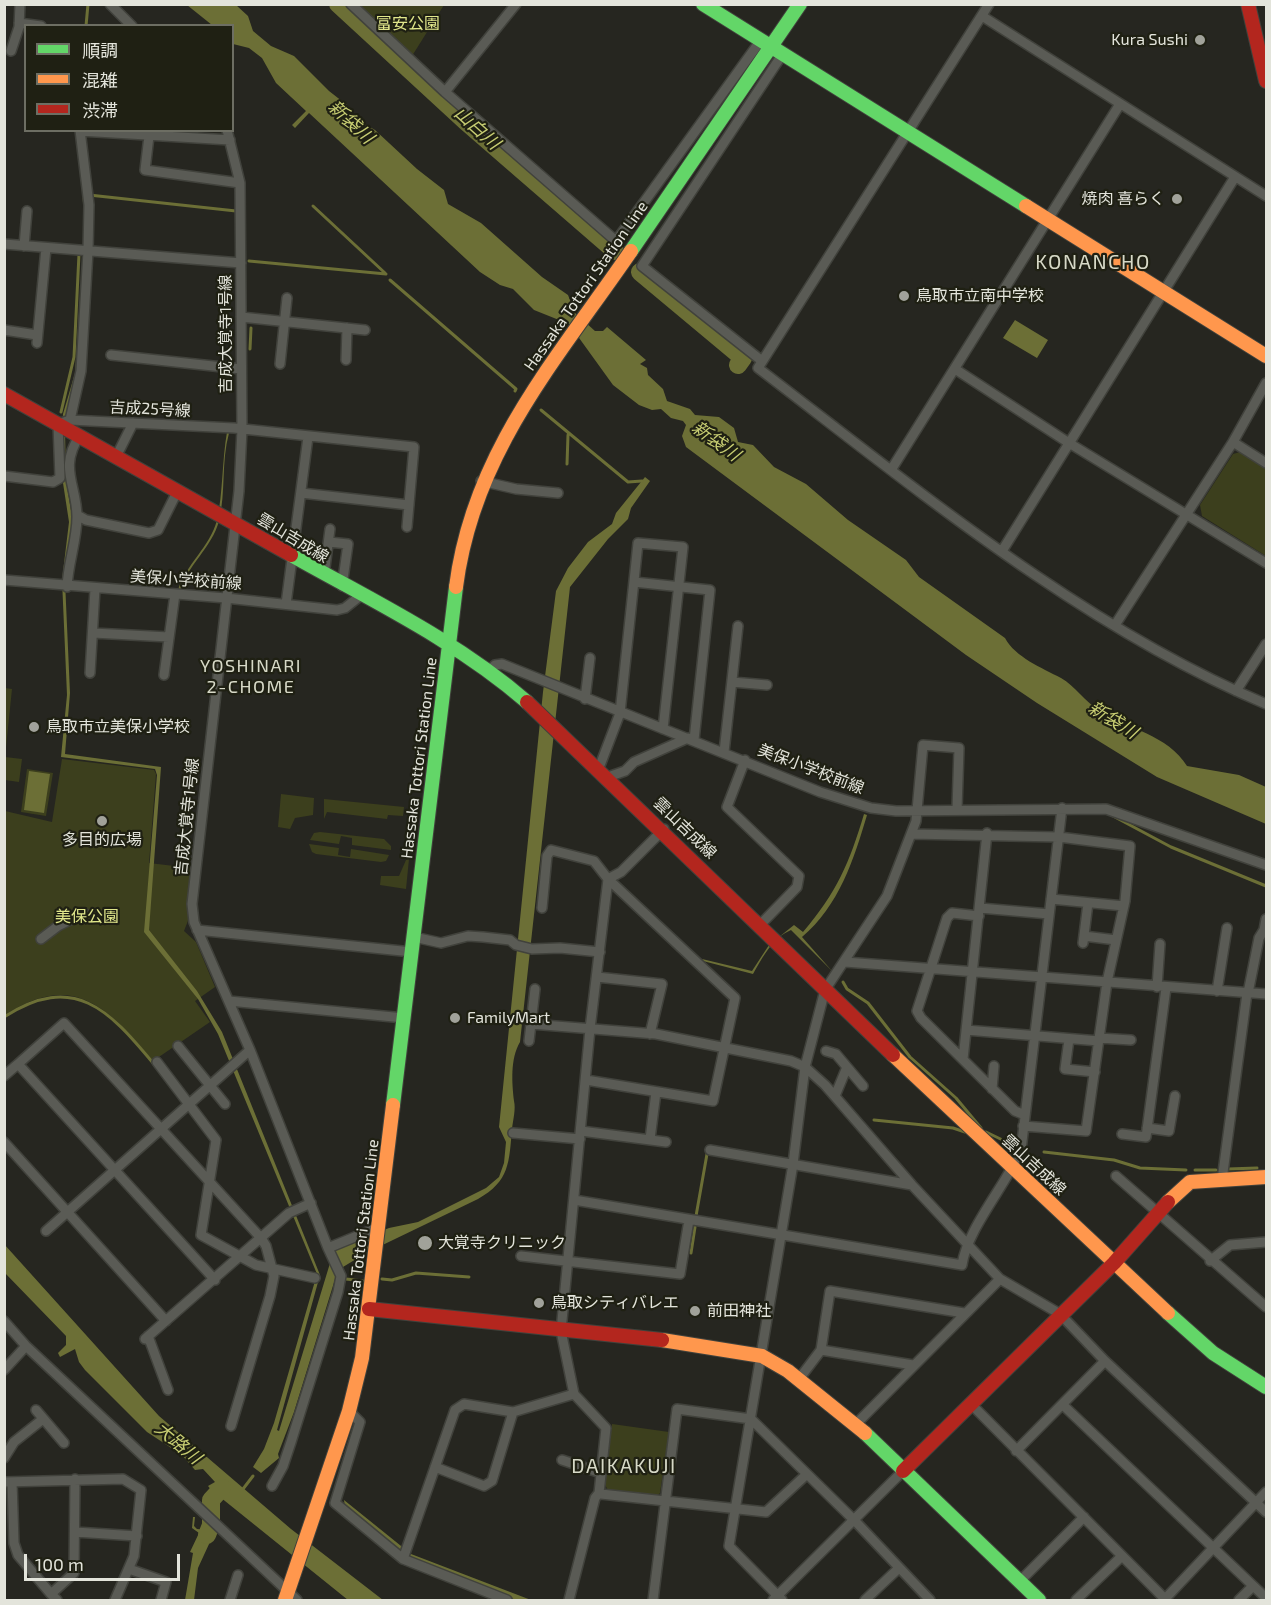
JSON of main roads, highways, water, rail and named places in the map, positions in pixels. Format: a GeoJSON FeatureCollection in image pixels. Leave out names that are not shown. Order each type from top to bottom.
{"type":"FeatureCollection","features":[{"type":"Feature","properties":{"kind":"water","name":"新袋川"},"geometry":{"type":"Polygon","coordinates":[[[187,5],[236,5],[248,16],[253,31],[271,46],[294,56],[329,91],[347,105],[356,119],[375,130],[417,169],[444,190],[448,204],[481,223],[542,277],[568,295],[575,313],[595,331],[603,331],[607,327],[646,360],[640,364],[647,368],[648,375],[663,389],[667,401],[690,409],[695,415],[719,417],[734,428],[738,442],[753,445],[774,467],[806,484],[848,520],[906,560],[919,577],[1005,638],[1009,645],[1022,656],[1066,681],[1099,710],[1147,733],[1169,747],[1187,766],[1239,775],[1266,787],[1266,824],[1157,777],[1037,703],[966,655],[686,447],[682,436],[686,425],[683,421],[671,418],[661,409],[652,410],[639,405],[613,385],[569,324],[534,310],[513,289],[500,285],[480,272],[309,113],[295,128],[292,125],[306,111],[276,83],[262,58],[249,48],[234,44],[234,24],[211,24],[187,5]]]}},
{"type":"Feature","properties":{"kind":"water"},"geometry":{"type":"Polygon","coordinates":[[[79,154],[87,206],[77,379],[66,414],[65,431],[66,481],[73,522],[65,581],[70,693],[65,754],[161,767],[149,930],[197,991],[222,1032],[320,1275],[277,1430],[279,1431],[334,1250],[389,1228],[418,1222],[486,1188],[499,1177],[504,1163],[506,1142],[499,1127],[543,692],[556,591],[568,568],[588,542],[612,524],[616,513],[645,477],[650,481],[631,508],[628,519],[608,539],[570,587],[520,1042],[513,1063],[515,1111],[506,1170],[496,1185],[478,1199],[366,1253],[343,1267],[336,1276],[294,1412],[278,1454],[279,1458],[261,1473],[253,1467],[264,1449],[274,1423],[317,1274],[218,1034],[198,999],[144,932],[157,775],[155,769],[61,757],[67,695],[62,580],[69,522],[61,449],[63,414],[75,373],[83,253],[84,215],[79,154]]]}},
{"type":"Feature","properties":{"kind":"water"},"geometry":{"type":"Polygon","coordinates":[[[1015,320],[1048,340],[1037,358],[1003,338],[1015,320]]]}},
{"type":"Feature","properties":{"kind":"water"},"geometry":{"type":"Polygon","coordinates":[[[227,432],[229,433],[219,521],[211,539],[178,590],[186,572],[214,530],[220,499],[227,432]]]}},
{"type":"Feature","properties":{"kind":"water"},"geometry":{"type":"Polygon","coordinates":[[[29,771],[50,774],[44,813],[24,810],[29,771]]]}},
{"type":"Feature","properties":{"kind":"water"},"geometry":{"type":"Polygon","coordinates":[[[864,814],[867,815],[844,881],[826,911],[802,937],[832,971],[791,930],[784,933],[794,925],[803,932],[825,904],[841,877],[864,814]]]}},
{"type":"Feature","properties":{"kind":"water"},"geometry":{"type":"Polygon","coordinates":[[[784,933],[773,943],[753,974],[702,959],[752,971],[769,945],[784,933]]]}},
{"type":"Feature","properties":{"kind":"water","name":"大路川"},"geometry":{"type":"Polygon","coordinates":[[[4,1244],[159,1416],[291,1529],[383,1600],[348,1600],[220,1497],[211,1503],[208,1501],[212,1491],[208,1486],[215,1482],[203,1469],[195,1470],[182,1455],[147,1432],[85,1370],[79,1362],[75,1349],[60,1357],[58,1353],[66,1345],[66,1336],[5,1273],[4,1244]]]}},
{"type":"Feature","properties":{"kind":"water"},"geometry":{"type":"Polygon","coordinates":[[[344,1500],[411,1554],[531,1600],[516,1600],[409,1558],[345,1507],[344,1500]]]}},
{"type":"Feature","properties":{"kind":"water"},"geometry":{"type":"Polygon","coordinates":[[[193,1517],[195,1517],[194,1526],[197,1529],[206,1530],[209,1521],[218,1529],[198,1568],[194,1600],[185,1600],[193,1553],[190,1552],[199,1533],[192,1528],[193,1517]]]}},
{"type":"Feature","properties":{"kind":"waterway"},"geometry":{"type":"LineString","coordinates":[[86,24],[88,4]]}},
{"type":"Feature","properties":{"kind":"waterway","name":"山白川"},"geometry":{"type":"LineString","coordinates":[[338,4],[465,121],[615,251]]}},
{"type":"Feature","properties":{"kind":"waterway"},"geometry":{"type":"LineString","coordinates":[[89,195],[236,211]]}},
{"type":"Feature","properties":{"kind":"waterway"},"geometry":{"type":"LineString","coordinates":[[313,206],[385,273]]}},
{"type":"Feature","properties":{"kind":"waterway"},"geometry":{"type":"LineString","coordinates":[[61,412],[74,357],[79,254]]}},
{"type":"Feature","properties":{"kind":"waterway"},"geometry":{"type":"LineString","coordinates":[[249,261],[386,274]]}},
{"type":"Feature","properties":{"kind":"waterway","name":"山白川"},"geometry":{"type":"LineString","coordinates":[[640,272],[743,358],[738,365]]}},
{"type":"Feature","properties":{"kind":"waterway"},"geometry":{"type":"LineString","coordinates":[[390,280],[516,389],[515,391]]}},
{"type":"Feature","properties":{"kind":"waterway"},"geometry":{"type":"LineString","coordinates":[[250,349],[251,328]]}},
{"type":"Feature","properties":{"kind":"waterway"},"geometry":{"type":"LineString","coordinates":[[541,410],[628,482],[642,481]]}},
{"type":"Feature","properties":{"kind":"waterway"},"geometry":{"type":"LineString","coordinates":[[567,464],[568,435]]}},
{"type":"Feature","properties":{"kind":"waterway"},"geometry":{"type":"LineString","coordinates":[[1113,816],[1171,847],[1266,886]]}},
{"type":"Feature","properties":{"kind":"waterway"},"geometry":{"type":"LineString","coordinates":[[843,982],[847,989],[868,1003],[910,1057],[956,1098],[981,1128]]}},
{"type":"Feature","properties":{"kind":"waterway"},"geometry":{"type":"LineString","coordinates":[[4,1017],[29,1004],[51,998],[70,998],[88,1003],[105,1013],[121,1027],[153,1063]]}},
{"type":"Feature","properties":{"kind":"waterway"},"geometry":{"type":"LineString","coordinates":[[874,1120],[953,1128],[965,1132]]}},
{"type":"Feature","properties":{"kind":"waterway"},"geometry":{"type":"LineString","coordinates":[[986,1132],[1015,1146]]}},
{"type":"Feature","properties":{"kind":"waterway"},"geometry":{"type":"LineString","coordinates":[[1044,1152],[1114,1160],[1140,1168],[1186,1170]]}},
{"type":"Feature","properties":{"kind":"waterway"},"geometry":{"type":"LineString","coordinates":[[696,1216],[707,1154]]}},
{"type":"Feature","properties":{"kind":"waterway"},"geometry":{"type":"LineString","coordinates":[[1228,1169],[1257,1168]]}},
{"type":"Feature","properties":{"kind":"waterway"},"geometry":{"type":"LineString","coordinates":[[1195,1170],[1216,1170]]}},
{"type":"Feature","properties":{"kind":"waterway"},"geometry":{"type":"LineString","coordinates":[[691,1253],[695,1227]]}},
{"type":"Feature","properties":{"kind":"waterway"},"geometry":{"type":"LineString","coordinates":[[382,1279],[392,1280],[416,1273],[469,1277]]}},
{"type":"Feature","properties":{"kind":"waterway"},"geometry":{"type":"LineString","coordinates":[[346,1279],[363,1281]]}},
{"type":"Feature","properties":{"kind":"waterway"},"geometry":{"type":"LineString","coordinates":[[243,1489],[253,1476]]}},
{"type":"Feature","properties":{"kind":"waterway","name":"山白川"},"geometry":{"type":"LineString","coordinates":[[207,1535],[211,1525],[211,1500],[222,1488]]}},
{"type":"Feature","properties":{"kind":"place","name":"Kura Sushi"},"geometry":{"type":"Point","coordinates":[1200,40]}},
{"type":"Feature","properties":{"kind":"place","name":"焼肉 喜らく"},"geometry":{"type":"Point","coordinates":[1177,199]}},
{"type":"Feature","properties":{"kind":"place","name":"鳥取市立南中学校"},"geometry":{"type":"Point","coordinates":[904,296]}},
{"type":"Feature","properties":{"kind":"place","name":"鳥取市立美保小学校"},"geometry":{"type":"Point","coordinates":[34,727]}},
{"type":"Feature","properties":{"kind":"place","name":"多目的広場"},"geometry":{"type":"Point","coordinates":[102,821]}},
{"type":"Feature","properties":{"kind":"place","name":"FamilyMart"},"geometry":{"type":"Point","coordinates":[455,1018]}},
{"type":"Feature","properties":{"kind":"place","name":"大覚寺クリニック"},"geometry":{"type":"Point","coordinates":[425,1243]}},
{"type":"Feature","properties":{"kind":"place","name":"鳥取シティバレエ"},"geometry":{"type":"Point","coordinates":[539,1303]}},
{"type":"Feature","properties":{"kind":"place","name":"前田神社"},"geometry":{"type":"Point","coordinates":[695,1311]}},
{"type":"Feature","properties":{"kind":"district","name":"KONANCHO"},"geometry":{"type":"Point","coordinates":[1093,262]}},
{"type":"Feature","properties":{"kind":"district","name":"YOSHINARI 2-CHOME"},"geometry":{"type":"Point","coordinates":[251,676]}},
{"type":"Feature","properties":{"kind":"district","name":"DAIKAKUJI"},"geometry":{"type":"Point","coordinates":[624,1466]}},
{"type":"Feature","properties":{"kind":"park label","name":"富安公園"},"geometry":{"type":"Point","coordinates":[408,24]}},
{"type":"Feature","properties":{"kind":"park label","name":"美保公園"},"geometry":{"type":"Point","coordinates":[87,917]}}]}
